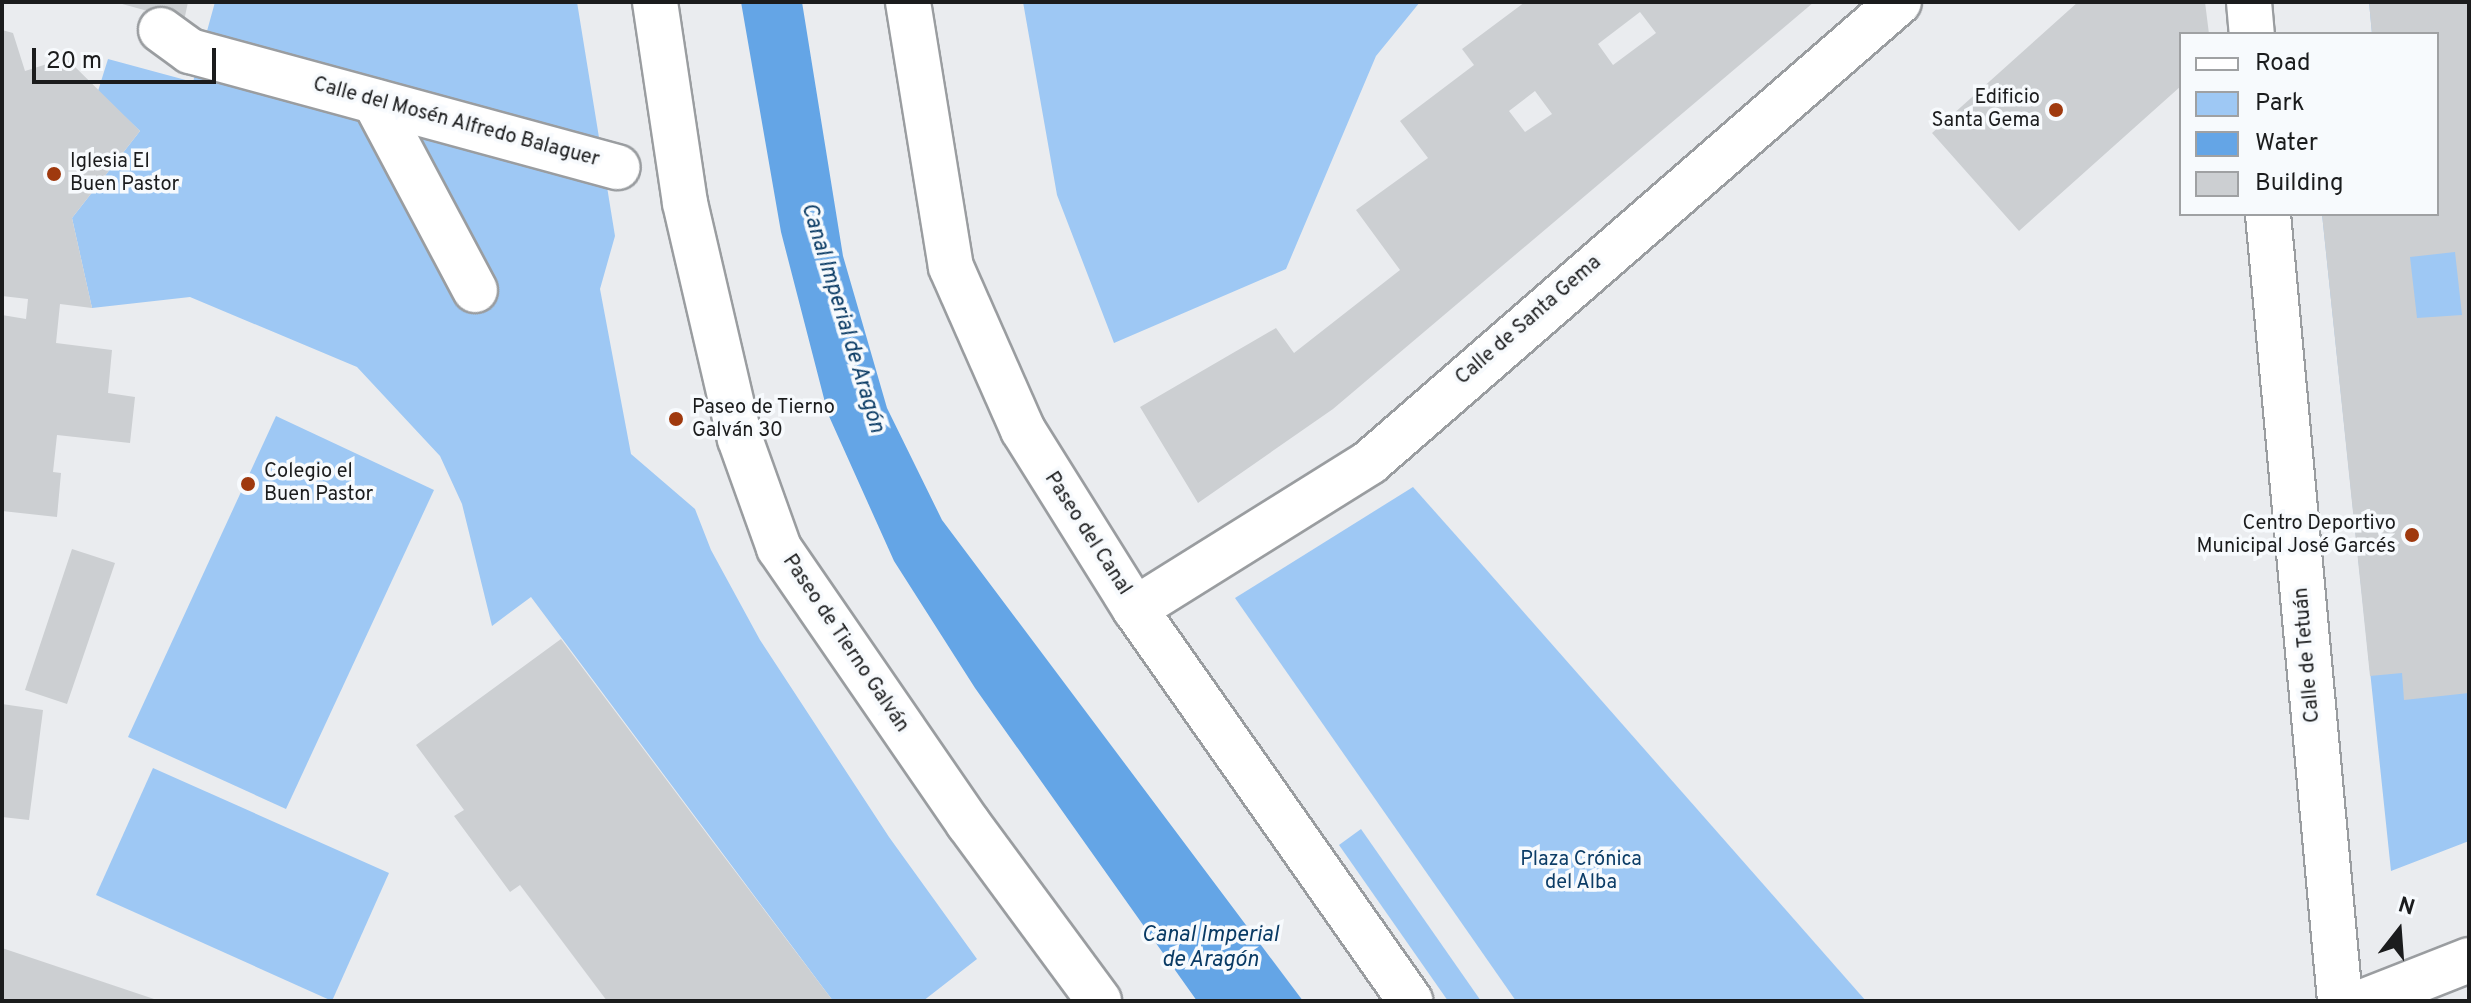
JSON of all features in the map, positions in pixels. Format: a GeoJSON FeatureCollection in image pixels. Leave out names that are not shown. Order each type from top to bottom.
{"type":"FeatureCollection","features":[{"type":"Feature","properties":{"kind":"street","name":"Paseo de Tierno Galván"},"geometry":{"type":"LineString","coordinates":[[655,2],[685,203],[740,439],[779,548],[950,798],[1099,1001]]}},
{"type":"Feature","properties":{"kind":"street","name":"Paseo del Canal"},"geometry":{"type":"LineString","coordinates":[[908,2],[937,201],[967,312],[1050,478],[1135,609],[1410,1001]]}},
{"type":"Feature","properties":{"kind":"street","name":"Calle de Santa Gema"},"geometry":{"type":"LineString","coordinates":[[1135,609],[1370,462],[1899,2]]}},
{"type":"Feature","properties":{"kind":"street"},"geometry":{"type":"LineString","coordinates":[[2249,2],[2252,32]]}},
{"type":"Feature","properties":{"kind":"street","name":"Calle del Mosén Alfredo Balaguer"},"geometry":{"type":"LineString","coordinates":[[183,35],[303,67],[375,102],[618,167]]}},
{"type":"Feature","properties":{"kind":"street"},"geometry":{"type":"LineString","coordinates":[[375,102],[475,290]]}},
{"type":"Feature","properties":{"kind":"street","name":"Calle de Tetuán"},"geometry":{"type":"LineString","coordinates":[[2268,216],[2340,1001]]}},
{"type":"Feature","properties":{"kind":"street"},"geometry":{"type":"LineString","coordinates":[[2365,1001],[2469,960]]}},
{"type":"Feature","properties":{"kind":"green space"},"geometry":{"type":"Polygon","coordinates":[[[215,2],[577,2],[615,236],[600,289],[631,454],[695,509],[711,550],[760,640],[889,837],[977,959],[923,1001],[833,1001],[531,597],[492,626],[462,504],[440,456],[357,367],[190,297],[92,308],[72,218],[140,131],[98,91],[108,59],[193,82],[215,2]]]}},
{"type":"Feature","properties":{"kind":"green space"},"geometry":{"type":"Polygon","coordinates":[[[1023,2],[1420,2],[1376,56],[1286,269],[1114,343],[1057,195],[1023,2]]]}},
{"type":"Feature","properties":{"kind":"green space","name":"Centro Deportivo Municipal José Garcés"},"geometry":{"type":"Polygon","coordinates":[[[2369,2],[2469,2],[2469,841],[2391,871],[2322,216],[2439,216],[2439,32],[2372,32],[2369,2]]]}},
{"type":"Feature","properties":{"kind":"green space"},"geometry":{"type":"Polygon","coordinates":[[[276,416],[434,490],[286,809],[128,737],[276,416]]]}},
{"type":"Feature","properties":{"kind":"green space","name":"Plaza Crónica del Alba"},"geometry":{"type":"Polygon","coordinates":[[[1413,487],[1866,1001],[1516,1001],[1235,598],[1413,487]]]}},
{"type":"Feature","properties":{"kind":"green space"},"geometry":{"type":"Polygon","coordinates":[[[153,768],[389,873],[332,1001],[96,895],[153,768]]]}},
{"type":"Feature","properties":{"kind":"green space"},"geometry":{"type":"Polygon","coordinates":[[[1361,829],[1481,1001],[1448,1001],[1339,845],[1361,829]]]}},
{"type":"Feature","properties":{"kind":"water","name":"Canal Imperial de Aragón"},"geometry":{"type":"Polygon","coordinates":[[[741,2],[802,2],[843,256],[887,408],[942,520],[1303,1001],[1197,1001],[975,688],[894,561],[828,414],[781,232],[741,2]]]}},
{"type":"Feature","properties":{"kind":"building"},"geometry":{"type":"Polygon","coordinates":[[[115,2],[188,2],[184,21],[115,2]]]}},
{"type":"Feature","properties":{"kind":"building"},"geometry":{"type":"Polygon","coordinates":[[[1525,2],[1814,2],[1333,409],[1198,503],[1140,407],[1276,328],[1294,353],[1400,270],[1356,210],[1428,158],[1400,121],[1474,65],[1462,49],[1525,2]],[[1640,12],[1598,44],[1613,65],[1656,33],[1640,12]],[[1535,91],[1509,111],[1525,132],[1552,114],[1535,91]]]}},
{"type":"Feature","properties":{"kind":"building","name":"Edificio Santa Gema"},"geometry":{"type":"Polygon","coordinates":[[[2078,2],[2205,2],[2209,32],[2179,32],[2179,88],[2019,231],[1932,133],[2078,2]]]}},
{"type":"Feature","properties":{"kind":"building","name":"Centro Deportivo Municipal José Garcés"},"geometry":{"type":"Polygon","coordinates":[[[2369,2],[2469,2],[2469,693],[2404,700],[2402,673],[2370,676],[2322,216],[2439,216],[2439,32],[2372,32],[2369,2]],[[2455,252],[2410,257],[2417,318],[2462,315],[2455,252]]]}},
{"type":"Feature","properties":{"kind":"building"},"geometry":{"type":"Polygon","coordinates":[[[2,30],[13,33],[25,71],[66,58],[140,131],[72,218],[92,308],[60,304],[56,343],[112,350],[108,393],[135,397],[130,443],[57,435],[53,472],[61,473],[57,517],[2,511],[2,315],[26,319],[28,299],[2,296],[2,30]]]}},
{"type":"Feature","properties":{"kind":"building"},"geometry":{"type":"Polygon","coordinates":[[[72,549],[115,563],[67,704],[25,690],[72,549]]]}},
{"type":"Feature","properties":{"kind":"building"},"geometry":{"type":"Polygon","coordinates":[[[561,639],[833,1001],[607,1001],[520,885],[510,892],[454,816],[464,810],[416,745],[561,639]]]}},
{"type":"Feature","properties":{"kind":"building"},"geometry":{"type":"Polygon","coordinates":[[[2,704],[43,710],[29,820],[2,817],[2,704]]]}},
{"type":"Feature","properties":{"kind":"building"},"geometry":{"type":"Polygon","coordinates":[[[2,948],[157,1000],[157,1001],[2,1001],[2,948]]]}},
{"type":"Feature","properties":{"kind":"place","name":"Edificio Santa Gema"},"geometry":{"type":"Point","coordinates":[2056,110]}},
{"type":"Feature","properties":{"kind":"place","name":"Iglesia El Buen Pastor"},"geometry":{"type":"Point","coordinates":[54,174]}},
{"type":"Feature","properties":{"kind":"place","name":"Paseo de Tierno Galván 30"},"geometry":{"type":"Point","coordinates":[676,419]}},
{"type":"Feature","properties":{"kind":"place","name":"Colegio el Buen Pastor"},"geometry":{"type":"Point","coordinates":[248,484]}},
{"type":"Feature","properties":{"kind":"place","name":"Centro Deportivo Municipal José Garcés"},"geometry":{"type":"Point","coordinates":[2412,535]}}]}
